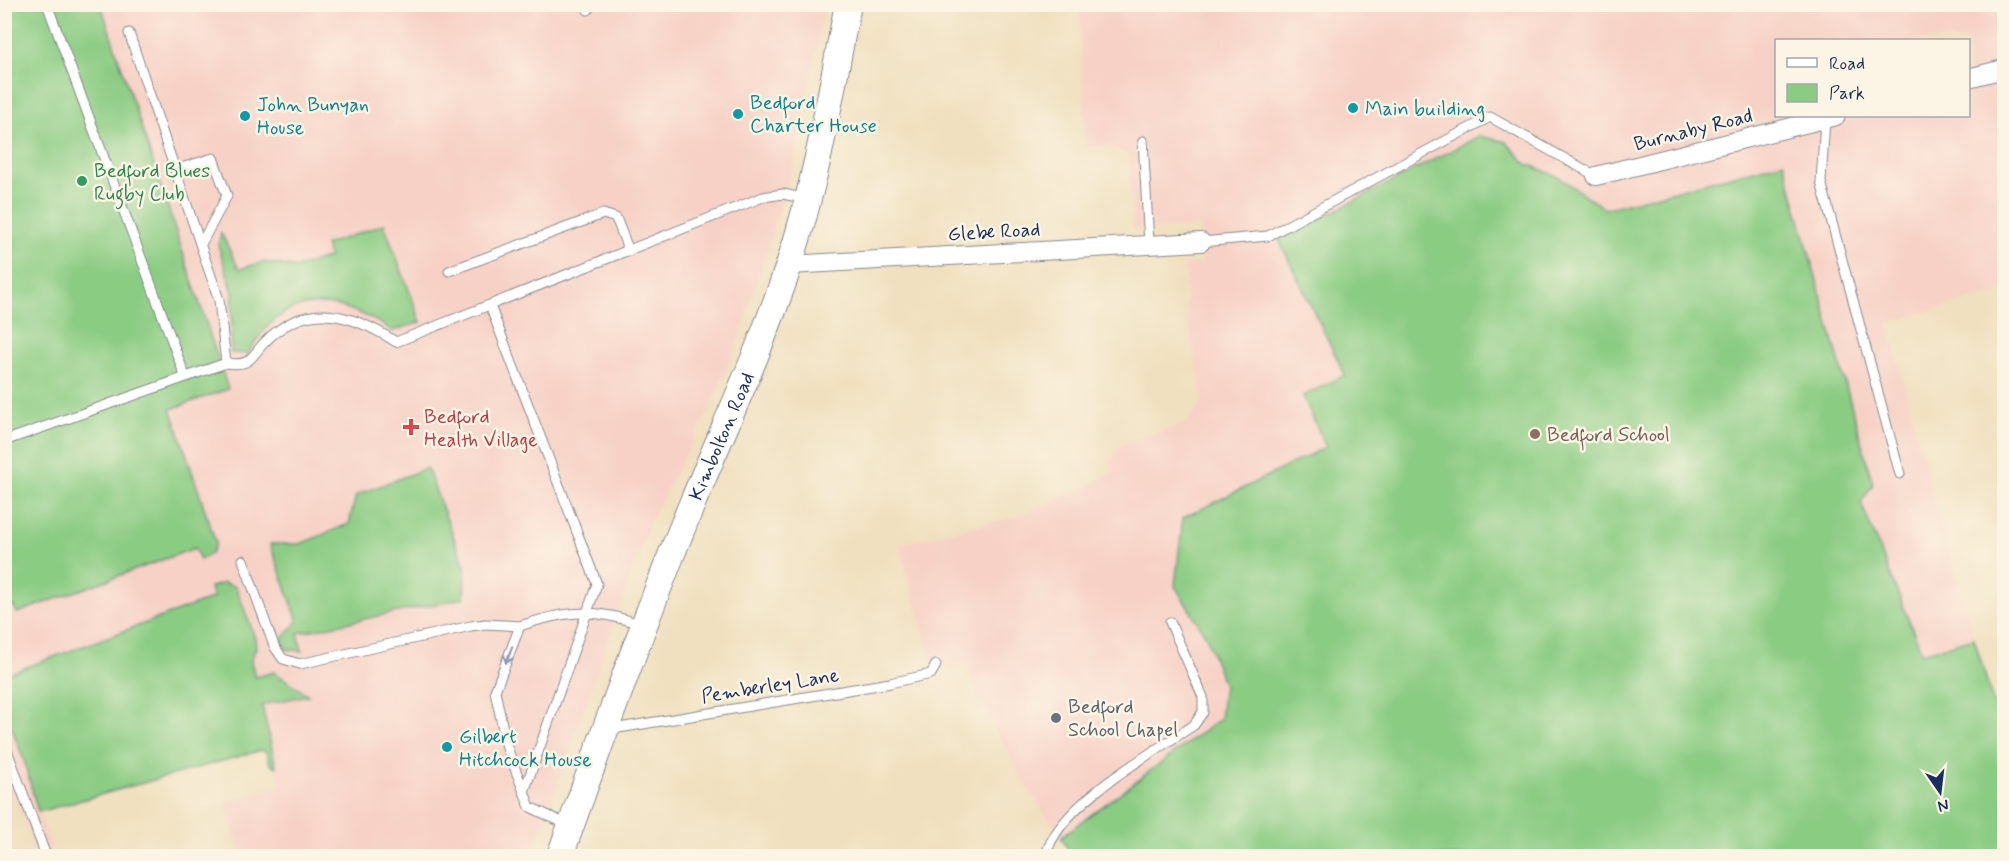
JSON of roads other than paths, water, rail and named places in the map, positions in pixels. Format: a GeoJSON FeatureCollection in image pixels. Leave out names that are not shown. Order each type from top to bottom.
{"type":"FeatureCollection","features":[{"type":"Feature","properties":{"kind":"main road","name":"Kimbolton Road"},"geometry":{"type":"LineString","coordinates":[[560,856],[644,626],[692,505],[759,352],[789,265],[809,200],[848,4]]}},
{"type":"Feature","properties":{"kind":"street"},"geometry":{"type":"LineString","coordinates":[[1970,78],[2004,69]]}},
{"type":"Feature","properties":{"kind":"street","name":"Burnaby Road"},"geometry":{"type":"LineString","coordinates":[[1596,176],[1831,117]]}},
{"type":"Feature","properties":{"kind":"street","name":"Glebe Road"},"geometry":{"type":"LineString","coordinates":[[789,265],[1201,242]]}},
{"type":"Feature","properties":{"kind":"lane"},"geometry":{"type":"LineString","coordinates":[[47,4],[185,376]]}},
{"type":"Feature","properties":{"kind":"lane"},"geometry":{"type":"LineString","coordinates":[[129,33],[219,300],[226,363]]}},
{"type":"Feature","properties":{"kind":"lane"},"geometry":{"type":"LineString","coordinates":[[1201,242],[1268,237],[1490,117],[1596,176]]}},
{"type":"Feature","properties":{"kind":"lane"},"geometry":{"type":"LineString","coordinates":[[1831,117],[1821,182],[1900,474]]}},
{"type":"Feature","properties":{"kind":"lane"},"geometry":{"type":"LineString","coordinates":[[1143,141],[1149,244]]}},
{"type":"Feature","properties":{"kind":"lane"},"geometry":{"type":"LineString","coordinates":[[175,170],[213,158],[227,196],[201,244]]}},
{"type":"Feature","properties":{"kind":"lane"},"geometry":{"type":"LineString","coordinates":[[4,441],[185,376],[226,363],[237,364],[253,359],[263,344],[286,325],[315,314],[344,315],[371,326],[396,342],[763,197],[783,194],[809,200]]}},
{"type":"Feature","properties":{"kind":"lane"},"geometry":{"type":"LineString","coordinates":[[449,271],[603,214],[616,218],[629,251]]}},
{"type":"Feature","properties":{"kind":"lane"},"geometry":{"type":"LineString","coordinates":[[490,306],[597,584],[524,792]]}},
{"type":"Feature","properties":{"kind":"lane"},"geometry":{"type":"LineString","coordinates":[[243,560],[274,646],[283,659],[300,664],[471,626],[486,624],[520,626],[552,615],[587,611],[615,615],[644,626]]}},
{"type":"Feature","properties":{"kind":"lane"},"geometry":{"type":"LineString","coordinates":[[1046,856],[1057,832],[1079,805],[1194,724],[1203,712],[1203,697],[1170,621]]}},
{"type":"Feature","properties":{"kind":"lane"},"geometry":{"type":"LineString","coordinates":[[520,626],[495,691],[507,748],[530,807],[571,827]]}},
{"type":"Feature","properties":{"kind":"lane","name":"Pemberley Lane"},"geometry":{"type":"LineString","coordinates":[[605,730],[890,683],[931,674],[936,665]]}},
{"type":"Feature","properties":{"kind":"lane"},"geometry":{"type":"LineString","coordinates":[[4,742],[46,856]]}},
{"type":"Feature","properties":{"kind":"place","name":"Main building"},"geometry":{"type":"Point","coordinates":[1353,108]}},
{"type":"Feature","properties":{"kind":"place","name":"Bedford Charter House"},"geometry":{"type":"Point","coordinates":[738,114]}},
{"type":"Feature","properties":{"kind":"place","name":"John Bunyan House"},"geometry":{"type":"Point","coordinates":[245,116]}},
{"type":"Feature","properties":{"kind":"place","name":"Bedford Blues Rugby Club"},"geometry":{"type":"Point","coordinates":[82,181]}},
{"type":"Feature","properties":{"kind":"place","name":"Bedford Health Village"},"geometry":{"type":"Point","coordinates":[411,427]}},
{"type":"Feature","properties":{"kind":"place","name":"Bedford School"},"geometry":{"type":"Point","coordinates":[1535,434]}},
{"type":"Feature","properties":{"kind":"place","name":"Bedford School Chapel"},"geometry":{"type":"Point","coordinates":[1056,718]}},
{"type":"Feature","properties":{"kind":"place","name":"Gilbert Hitchcock House"},"geometry":{"type":"Point","coordinates":[447,747]}}]}
